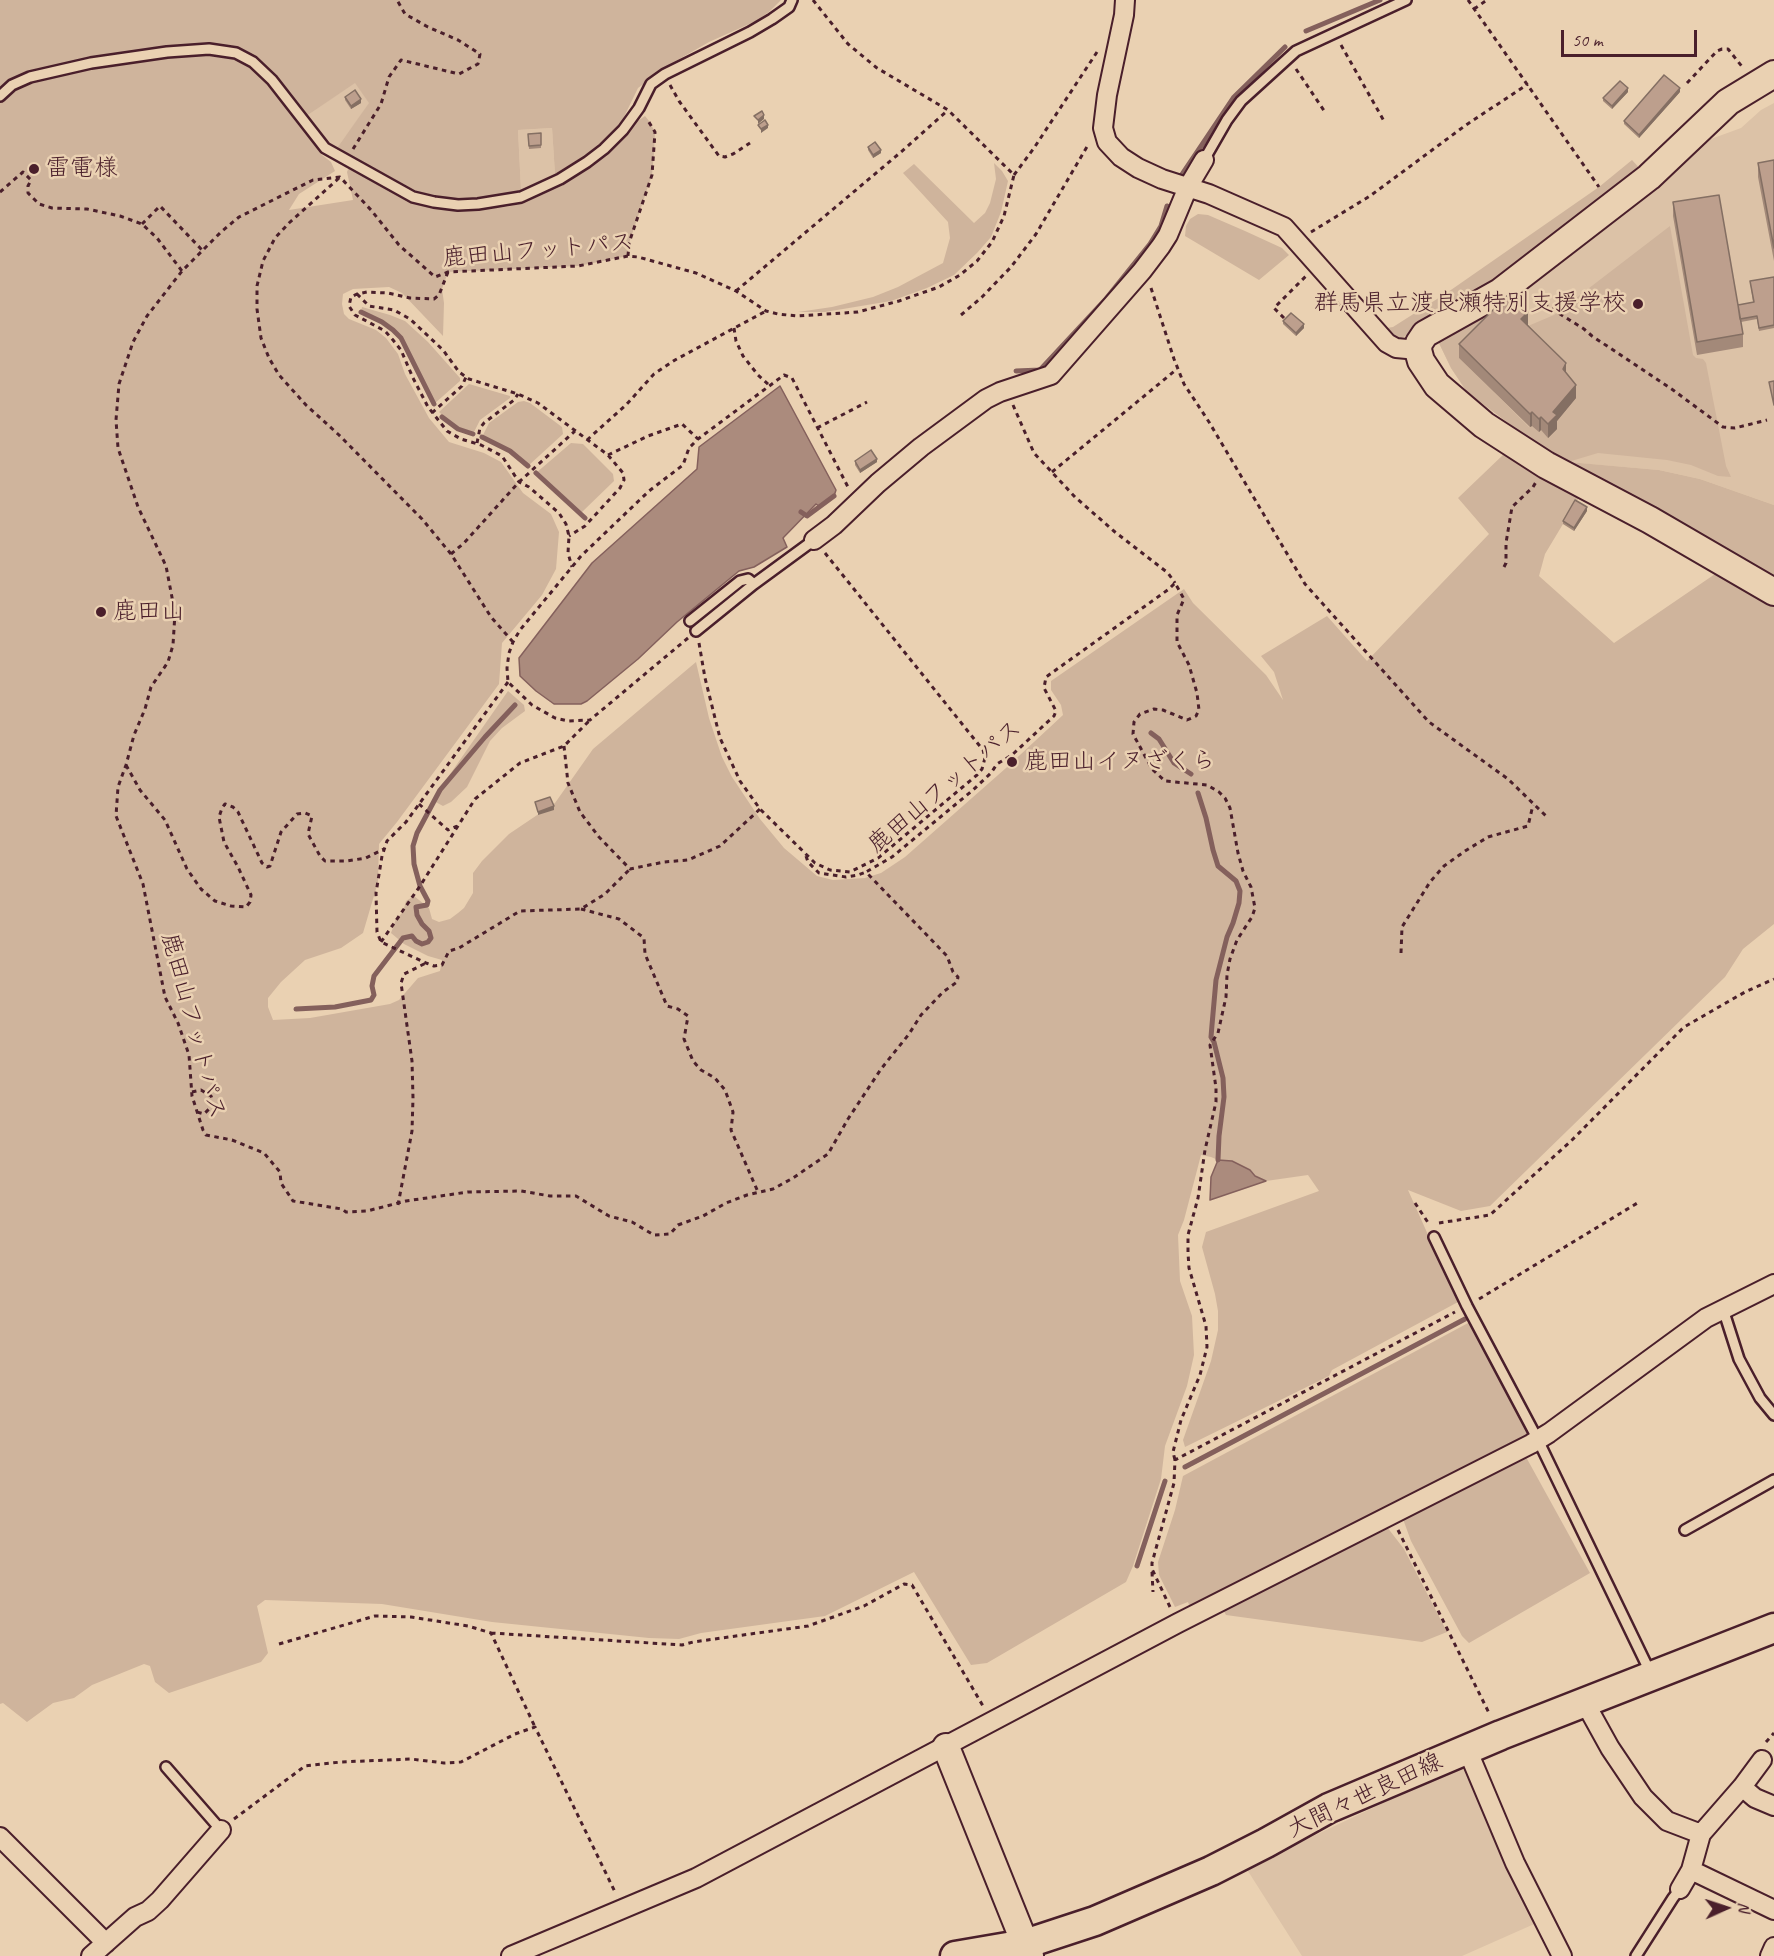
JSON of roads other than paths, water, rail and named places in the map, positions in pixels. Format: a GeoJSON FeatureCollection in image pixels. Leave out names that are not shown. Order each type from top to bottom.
{"type":"FeatureCollection","features":[{"type":"Feature","properties":{"kind":"main road","name":"大間々世良田線"},"geometry":{"type":"LineString","coordinates":[[955,1956],[1027,1950],[1211,1871],[1329,1808],[1584,1701],[1774,1628]]}},
{"type":"Feature","properties":{"kind":"street"},"geometry":{"type":"LineString","coordinates":[[1125,0],[1124,15],[1107,95],[1103,128],[1107,142],[1121,157],[1151,174],[1209,194],[1284,227],[1387,343],[1396,348],[1418,350]]}},
{"type":"Feature","properties":{"kind":"street"},"geometry":{"type":"LineString","coordinates":[[1765,79],[1728,102],[1649,177],[1500,292],[1425,334],[1419,343],[1418,350],[1428,373],[1449,396],[1484,425],[1546,465],[1650,520],[1774,592]]}},
{"type":"Feature","properties":{"kind":"street"},"geometry":{"type":"LineString","coordinates":[[814,540],[921,447],[986,399],[1051,375],[1142,272],[1168,235],[1188,188],[1204,160]]}},
{"type":"Feature","properties":{"kind":"street"},"geometry":{"type":"LineString","coordinates":[[511,1956],[696,1878],[946,1747],[991,1721],[1390,1514],[1538,1440],[1706,1318],[1774,1284]]}},
{"type":"Feature","properties":{"kind":"street"},"geometry":{"type":"LineString","coordinates":[[1584,1701],[1610,1748],[1643,1797],[1667,1821],[1701,1834]]}},
{"type":"Feature","properties":{"kind":"street"},"geometry":{"type":"LineString","coordinates":[[946,1747],[1027,1950]]}},
{"type":"Feature","properties":{"kind":"street"},"geometry":{"type":"LineString","coordinates":[[1467,1749],[1515,1863],[1562,1956]]}},
{"type":"Feature","properties":{"kind":"street"},"geometry":{"type":"LineString","coordinates":[[1680,1889],[1691,1870],[1701,1834],[1762,1760]]}},
{"type":"Feature","properties":{"kind":"street"},"geometry":{"type":"LineString","coordinates":[[1742,1787],[1755,1798],[1774,1806]]}},
{"type":"Feature","properties":{"kind":"street"},"geometry":{"type":"LineString","coordinates":[[91,1956],[135,1917],[148,1911],[160,1900],[221,1830]]}},
{"type":"Feature","properties":{"kind":"street"},"geometry":{"type":"LineString","coordinates":[[0,1837],[106,1943]]}},
{"type":"Feature","properties":{"kind":"street"},"geometry":{"type":"LineString","coordinates":[[1691,1870],[1774,1910]]}},
{"type":"Feature","properties":{"kind":"street"},"geometry":{"type":"LineString","coordinates":[[1770,1956],[1774,1947]]}},
{"type":"Feature","properties":{"kind":"lane"},"geometry":{"type":"LineString","coordinates":[[0,96],[12,85],[30,77],[92,63],[167,52],[210,49],[236,53],[253,62],[272,80],[325,148],[345,160],[412,197],[458,205],[498,202],[521,197],[538,190],[587,162],[614,140],[639,108],[651,84],[665,74],[757,28],[789,7],[792,0]]}},
{"type":"Feature","properties":{"kind":"lane"},"geometry":{"type":"LineString","coordinates":[[1204,160],[1241,101],[1296,51],[1406,0]]}},
{"type":"Feature","properties":{"kind":"lane"},"geometry":{"type":"LineString","coordinates":[[696,631],[814,540]]}},
{"type":"Feature","properties":{"kind":"lane"},"geometry":{"type":"LineString","coordinates":[[690,621],[740,581],[748,579],[754,584]]}},
{"type":"Feature","properties":{"kind":"lane"},"geometry":{"type":"LineString","coordinates":[[1434,1237],[1467,1306],[1538,1440],[1652,1676]]}},
{"type":"Feature","properties":{"kind":"lane"},"geometry":{"type":"LineString","coordinates":[[1723,1309],[1739,1359],[1760,1398],[1774,1415]]}},
{"type":"Feature","properties":{"kind":"lane"},"geometry":{"type":"LineString","coordinates":[[1685,1530],[1774,1480]]}},
{"type":"Feature","properties":{"kind":"lane"},"geometry":{"type":"LineString","coordinates":[[166,1767],[221,1830]]}},
{"type":"Feature","properties":{"kind":"lane"},"geometry":{"type":"LineString","coordinates":[[1638,1955],[1680,1889]]}},
{"type":"Feature","properties":{"kind":"waterway"},"geometry":{"type":"LineString","coordinates":[[1306,31],[1380,0]]}},
{"type":"Feature","properties":{"kind":"waterway"},"geometry":{"type":"LineString","coordinates":[[1181,176],[1234,97],[1285,47]]}},
{"type":"Feature","properties":{"kind":"waterway"},"geometry":{"type":"LineString","coordinates":[[1016,371],[1040,370],[1105,300],[1150,244],[1161,226],[1167,206]]}},
{"type":"Feature","properties":{"kind":"waterway"},"geometry":{"type":"LineString","coordinates":[[361,312],[382,322],[401,338],[434,404]]}},
{"type":"Feature","properties":{"kind":"waterway"},"geometry":{"type":"LineString","coordinates":[[442,417],[458,429],[473,434]]}},
{"type":"Feature","properties":{"kind":"waterway"},"geometry":{"type":"LineString","coordinates":[[482,437],[510,451],[528,466]]}},
{"type":"Feature","properties":{"kind":"waterway"},"geometry":{"type":"LineString","coordinates":[[536,473],[585,518]]}},
{"type":"Feature","properties":{"kind":"waterway"},"geometry":{"type":"LineString","coordinates":[[801,512],[807,516],[834,496]]}},
{"type":"Feature","properties":{"kind":"waterway"},"geometry":{"type":"LineString","coordinates":[[296,1009],[335,1007],[371,1000],[374,995],[372,986],[374,976],[403,938],[412,936],[422,944],[431,938],[429,931],[417,915],[416,907],[427,905],[428,901],[420,886],[414,864],[413,846],[417,833],[440,790],[515,705]]}},
{"type":"Feature","properties":{"kind":"waterway"},"geometry":{"type":"LineString","coordinates":[[1151,733],[1159,739],[1174,763],[1191,774]]}},
{"type":"Feature","properties":{"kind":"waterway"},"geometry":{"type":"LineString","coordinates":[[1198,793],[1218,866],[1236,881],[1240,891],[1239,903],[1216,980],[1211,1037],[1223,1078],[1224,1097],[1218,1160]]}},
{"type":"Feature","properties":{"kind":"waterway"},"geometry":{"type":"LineString","coordinates":[[1185,1467],[1465,1319]]}},
{"type":"Feature","properties":{"kind":"waterway"},"geometry":{"type":"LineString","coordinates":[[1137,1566],[1165,1481]]}},
{"type":"Feature","properties":{"kind":"place","name":"雷電様"},"geometry":{"type":"Point","coordinates":[34,169]}},
{"type":"Feature","properties":{"kind":"place","name":"群馬県立渡良瀬特別支援学校"},"geometry":{"type":"Point","coordinates":[1638,304]}},
{"type":"Feature","properties":{"kind":"place","name":"鹿田山"},"geometry":{"type":"Point","coordinates":[101,612]}},
{"type":"Feature","properties":{"kind":"place","name":"鹿田山イヌざくら"},"geometry":{"type":"Point","coordinates":[1012,762]}}]}
